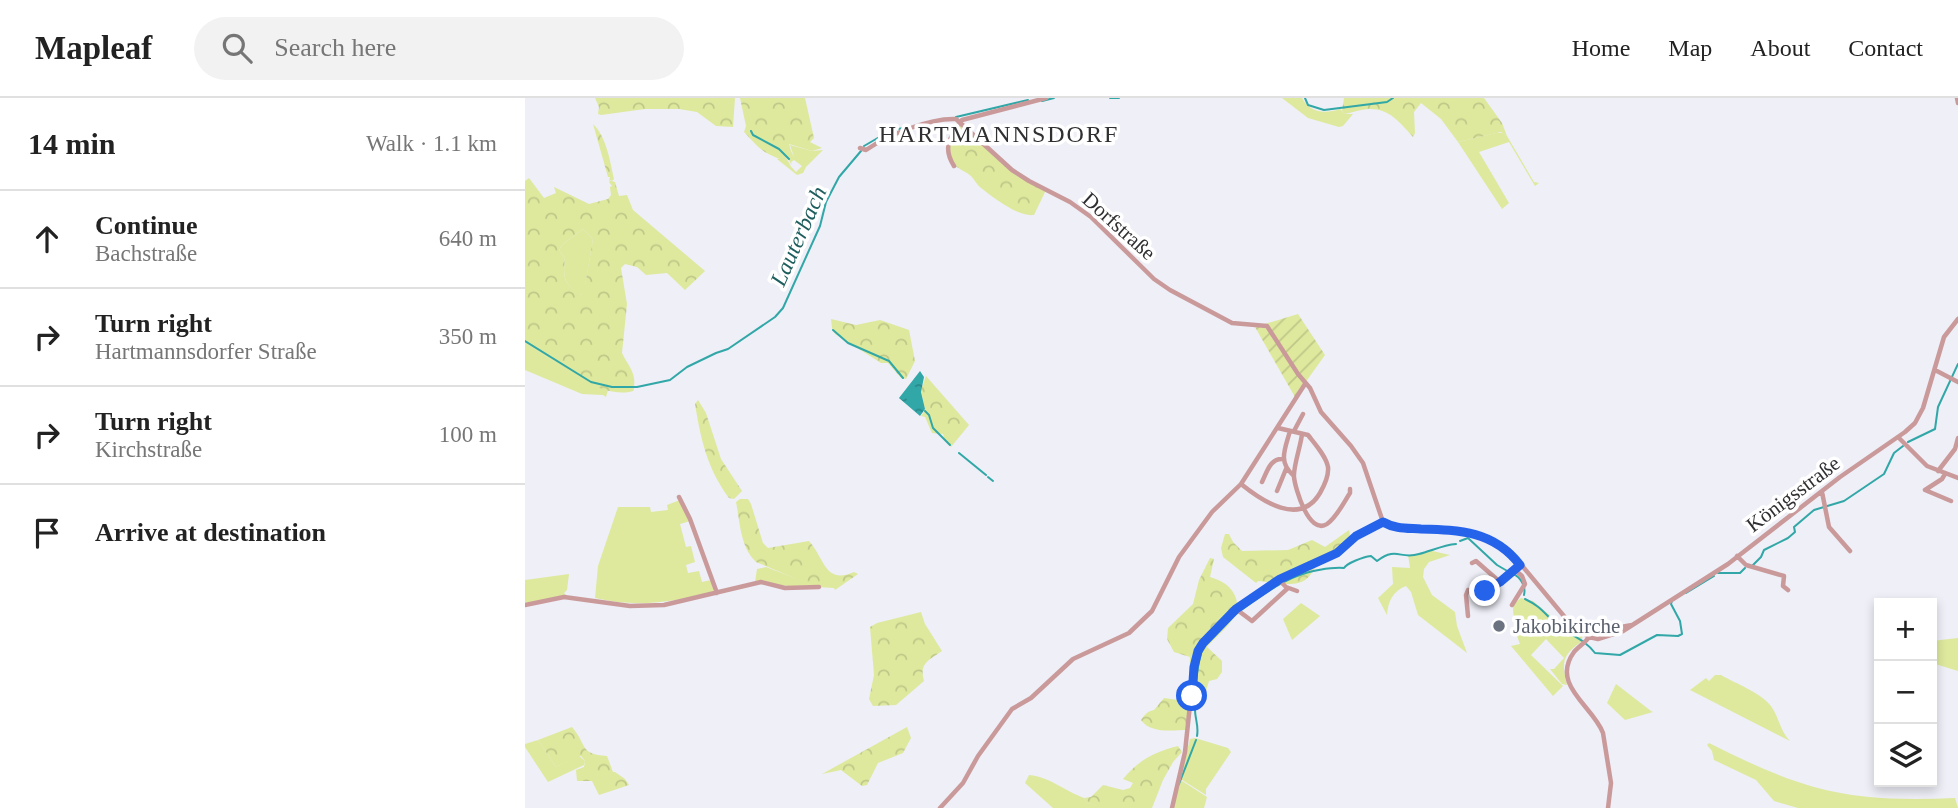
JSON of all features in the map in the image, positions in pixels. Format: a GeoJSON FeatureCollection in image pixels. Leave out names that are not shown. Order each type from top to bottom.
{"type":"FeatureCollection","features":[{"type":"Feature","properties":{"kind":"street"},"geometry":{"type":"LineString","coordinates":[[954,166],[947,151],[954,132],[963,120],[1046,98]]}},
{"type":"Feature","properties":{"kind":"street"},"geometry":{"type":"LineString","coordinates":[[861,148],[898,132],[945,118],[961,122]]}},
{"type":"Feature","properties":{"kind":"street","name":"Dorfstraße"},"geometry":{"type":"LineString","coordinates":[[961,122],[1012,170],[1070,202],[1091,217],[1170,290],[1232,323],[1264,324],[1269,327],[1304,384]]}},
{"type":"Feature","properties":{"kind":"street","name":"Königsstraße"},"geometry":{"type":"LineString","coordinates":[[1588,638],[1605,637],[1623,631],[1737,556],[1868,456],[1899,438],[1915,422],[1923,408],[1946,332],[1958,319]]}},
{"type":"Feature","properties":{"kind":"street"},"geometry":{"type":"LineString","coordinates":[[1935,370],[1958,382]]}},
{"type":"Feature","properties":{"kind":"street"},"geometry":{"type":"LineString","coordinates":[[940,808],[963,783],[978,755],[1011,709],[1031,698],[1073,659],[1123,636],[1144,619],[1158,601],[1179,557],[1209,515],[1241,484],[1304,384],[1310,388],[1321,412],[1352,446],[1363,463],[1383,522]]}},
{"type":"Feature","properties":{"kind":"street"},"geometry":{"type":"LineString","coordinates":[[1303,414],[1292,431],[1283,459],[1286,469],[1293,475],[1304,508],[1313,523],[1321,526],[1326,524],[1350,493],[1350,489]]}},
{"type":"Feature","properties":{"kind":"street"},"geometry":{"type":"LineString","coordinates":[[1241,484],[1272,505],[1292,510],[1304,508],[1318,497],[1327,478],[1328,468],[1316,446],[1308,435],[1278,428]]}},
{"type":"Feature","properties":{"kind":"street"},"geometry":{"type":"LineString","coordinates":[[1293,475],[1303,434]]}},
{"type":"Feature","properties":{"kind":"street"},"geometry":{"type":"LineString","coordinates":[[1899,438],[1927,466],[1958,478]]}},
{"type":"Feature","properties":{"kind":"street"},"geometry":{"type":"LineString","coordinates":[[1938,471],[1955,449],[1958,438]]}},
{"type":"Feature","properties":{"kind":"street"},"geometry":{"type":"LineString","coordinates":[[1262,482],[1272,461],[1283,459]]}},
{"type":"Feature","properties":{"kind":"street"},"geometry":{"type":"LineString","coordinates":[[1277,491],[1286,469]]}},
{"type":"Feature","properties":{"kind":"street"},"geometry":{"type":"LineString","coordinates":[[1945,474],[1925,490],[1951,501]]}},
{"type":"Feature","properties":{"kind":"street"},"geometry":{"type":"LineString","coordinates":[[1822,492],[1829,527],[1850,551]]}},
{"type":"Feature","properties":{"kind":"street"},"geometry":{"type":"LineString","coordinates":[[680,497],[717,593]]}},
{"type":"Feature","properties":{"kind":"street"},"geometry":{"type":"LineString","coordinates":[[1172,808],[1185,752],[1194,667],[1203,643],[1238,611],[1337,553],[1356,536],[1383,522],[1402,528],[1451,530],[1484,537],[1506,548],[1568,622],[1588,638],[1573,654],[1567,674],[1572,691],[1601,726],[1611,783],[1608,808]]}},
{"type":"Feature","properties":{"kind":"street"},"geometry":{"type":"LineString","coordinates":[[1737,556],[1747,566],[1784,576],[1783,586],[1789,590]]}},
{"type":"Feature","properties":{"kind":"street"},"geometry":{"type":"LineString","coordinates":[[1472,563],[1476,561],[1500,582]]}},
{"type":"Feature","properties":{"kind":"street"},"geometry":{"type":"LineString","coordinates":[[1468,616],[1468,590],[1485,591],[1520,565]]}},
{"type":"Feature","properties":{"kind":"street"},"geometry":{"type":"LineString","coordinates":[[1512,605],[1523,587],[1524,579],[1515,569]]}},
{"type":"Feature","properties":{"kind":"street"},"geometry":{"type":"LineString","coordinates":[[525,604],[564,597],[630,606],[657,606],[759,582],[785,588],[819,587]]}},
{"type":"Feature","properties":{"kind":"street"},"geometry":{"type":"LineString","coordinates":[[1283,584],[1297,591]]}},
{"type":"Feature","properties":{"kind":"street"},"geometry":{"type":"LineString","coordinates":[[1238,611],[1252,621],[1283,584]]}},
{"type":"Feature","properties":{"kind":"street"},"geometry":{"type":"LineString","coordinates":[[1568,622],[1599,631],[1632,625]]}},
{"type":"Feature","properties":{"kind":"green space"},"geometry":{"type":"Polygon","coordinates":[[[595,98],[735,98],[733,127],[716,126],[697,112],[679,109],[645,109],[601,115],[598,114],[599,107],[595,98]]]}},
{"type":"Feature","properties":{"kind":"green space"},"geometry":{"type":"Polygon","coordinates":[[[740,98],[805,98],[814,138],[810,142],[822,148],[812,151],[789,144],[791,151],[783,153],[791,166],[765,152],[744,132],[746,126],[740,98]]]}},
{"type":"Feature","properties":{"kind":"green space"},"geometry":{"type":"Polygon","coordinates":[[[1282,98],[1302,98],[1309,107],[1318,111],[1340,109],[1345,114],[1353,114],[1339,127],[1308,118],[1282,98]]]}},
{"type":"Feature","properties":{"kind":"green space"},"geometry":{"type":"Polygon","coordinates":[[[1344,98],[1484,98],[1502,123],[1507,136],[1501,132],[1458,142],[1441,119],[1421,103],[1414,112],[1413,137],[1397,120],[1384,112],[1370,109],[1345,114],[1342,111],[1344,98]]]}},
{"type":"Feature","properties":{"kind":"green space"},"geometry":{"type":"Polygon","coordinates":[[[593,124],[604,142],[614,179],[612,181],[615,182],[619,196],[627,195],[633,210],[705,271],[685,290],[667,273],[646,275],[637,267],[625,264],[621,268],[627,304],[622,353],[632,370],[633,391],[605,390],[591,384],[525,343],[525,181],[529,178],[544,198],[556,193],[554,187],[589,204],[608,199],[611,195],[612,186],[609,182],[612,180],[609,181],[593,124]],[[583,229],[559,250],[565,258],[565,280],[581,295],[585,285],[593,239],[583,229]]]}},
{"type":"Feature","properties":{"kind":"green space"},"geometry":{"type":"Polygon","coordinates":[[[960,125],[1005,165],[1046,190],[1034,215],[1021,213],[999,201],[951,162],[949,146],[960,125]]]}},
{"type":"Feature","properties":{"kind":"green space"},"geometry":{"type":"Polygon","coordinates":[[[1496,133],[1507,136],[1534,182],[1539,183],[1535,186],[1509,142],[1479,152],[1509,203],[1502,209],[1458,142],[1496,133]]]}},
{"type":"Feature","properties":{"kind":"green space"},"geometry":{"type":"Polygon","coordinates":[[[790,145],[812,151],[823,150],[803,173],[797,175],[777,159],[784,159],[796,172],[802,166],[794,160],[792,165],[783,152],[791,151],[794,157],[790,145]]]}},
{"type":"Feature","properties":{"kind":"green space"},"geometry":{"type":"Polygon","coordinates":[[[583,229],[593,239],[584,292],[580,295],[565,279],[565,258],[559,250],[583,229]]]}},
{"type":"Feature","properties":{"kind":"green space"},"geometry":{"type":"Polygon","coordinates":[[[1298,314],[1325,355],[1295,397],[1255,327],[1298,314]]]}},
{"type":"Feature","properties":{"kind":"green space"},"geometry":{"type":"Polygon","coordinates":[[[831,319],[856,325],[880,320],[909,330],[915,361],[906,379],[901,378],[888,363],[881,363],[835,334],[831,319]]]}},
{"type":"Feature","properties":{"kind":"green space"},"geometry":{"type":"Polygon","coordinates":[[[525,343],[576,376],[608,390],[606,397],[582,394],[525,370],[525,343]]]}},
{"type":"Feature","properties":{"kind":"green space"},"geometry":{"type":"Polygon","coordinates":[[[926,376],[969,425],[951,447],[943,434],[932,433],[925,417],[921,416],[925,410],[921,390],[926,376]]]}},
{"type":"Feature","properties":{"kind":"green space"},"geometry":{"type":"Polygon","coordinates":[[[698,400],[706,413],[721,459],[742,491],[734,499],[729,498],[721,487],[706,453],[695,404],[698,400]]]}},
{"type":"Feature","properties":{"kind":"green space"},"geometry":{"type":"Polygon","coordinates":[[[748,499],[751,504],[763,543],[768,548],[809,541],[831,573],[858,574],[835,590],[816,587],[756,562],[741,534],[736,502],[748,499]]]}},
{"type":"Feature","properties":{"kind":"green space"},"geometry":{"type":"Polygon","coordinates":[[[680,500],[690,521],[680,524],[686,547],[691,546],[695,562],[686,565],[688,573],[699,571],[702,582],[711,580],[714,592],[684,599],[640,603],[595,598],[598,566],[618,507],[650,507],[651,512],[668,510],[667,505],[680,500]]]}},
{"type":"Feature","properties":{"kind":"green space"},"geometry":{"type":"Polygon","coordinates":[[[1349,530],[1350,538],[1344,548],[1322,560],[1305,580],[1293,584],[1256,583],[1223,557],[1221,548],[1225,534],[1229,534],[1242,551],[1288,550],[1312,540],[1325,547],[1349,530]]]}},
{"type":"Feature","properties":{"kind":"green space"},"geometry":{"type":"Polygon","coordinates":[[[1428,550],[1450,555],[1429,562],[1423,577],[1432,595],[1455,612],[1467,653],[1418,615],[1411,592],[1406,586],[1392,597],[1387,615],[1378,598],[1393,584],[1392,567],[1410,568],[1408,555],[1419,555],[1428,550]]]}},
{"type":"Feature","properties":{"kind":"green space"},"geometry":{"type":"Polygon","coordinates":[[[1210,558],[1214,559],[1210,577],[1231,589],[1237,600],[1237,608],[1231,622],[1207,647],[1222,661],[1222,672],[1217,679],[1209,681],[1206,691],[1201,694],[1189,686],[1190,657],[1174,652],[1167,639],[1168,628],[1193,604],[1199,580],[1210,558]]]}},
{"type":"Feature","properties":{"kind":"green space"},"geometry":{"type":"Polygon","coordinates":[[[766,567],[816,586],[755,582],[757,569],[766,567]]]}},
{"type":"Feature","properties":{"kind":"green space"},"geometry":{"type":"Polygon","coordinates":[[[569,574],[567,590],[564,593],[567,596],[525,603],[525,580],[569,574]]]}},
{"type":"Feature","properties":{"kind":"green space"},"geometry":{"type":"Polygon","coordinates":[[[1521,598],[1533,601],[1553,618],[1583,635],[1581,642],[1566,656],[1564,671],[1567,685],[1562,684],[1550,669],[1554,669],[1564,658],[1546,639],[1531,655],[1563,686],[1553,696],[1511,646],[1520,644],[1514,628],[1518,628],[1513,611],[1514,605],[1521,598]]]}},
{"type":"Feature","properties":{"kind":"green space"},"geometry":{"type":"Polygon","coordinates":[[[1301,603],[1320,616],[1292,640],[1283,619],[1301,603]]]}},
{"type":"Feature","properties":{"kind":"green space"},"geometry":{"type":"Polygon","coordinates":[[[921,612],[925,624],[942,651],[924,666],[924,681],[896,705],[873,706],[869,699],[874,675],[870,627],[921,612]]]}},
{"type":"Feature","properties":{"kind":"green space"},"geometry":{"type":"Polygon","coordinates":[[[1958,638],[1958,671],[1937,665],[1937,640],[1958,638]]]}},
{"type":"Feature","properties":{"kind":"green space"},"geometry":{"type":"Polygon","coordinates":[[[1715,675],[1721,675],[1766,701],[1774,710],[1790,741],[1690,690],[1715,675]]]}},
{"type":"Feature","properties":{"kind":"green space"},"geometry":{"type":"Polygon","coordinates":[[[1616,684],[1653,712],[1625,720],[1607,703],[1616,684]]]}},
{"type":"Feature","properties":{"kind":"green space"},"geometry":{"type":"Polygon","coordinates":[[[1189,692],[1188,730],[1156,729],[1141,720],[1164,698],[1178,700],[1189,692]]]}},
{"type":"Feature","properties":{"kind":"green space"},"geometry":{"type":"Polygon","coordinates":[[[572,727],[585,748],[592,753],[607,756],[613,772],[625,779],[629,785],[599,795],[592,781],[577,781],[576,770],[584,767],[585,761],[581,756],[556,767],[538,740],[572,727]]]}},
{"type":"Feature","properties":{"kind":"green space"},"geometry":{"type":"Polygon","coordinates":[[[907,727],[911,738],[903,753],[878,763],[867,785],[862,786],[841,770],[822,774],[907,727]]]}},
{"type":"Feature","properties":{"kind":"green space"},"geometry":{"type":"Polygon","coordinates":[[[1195,738],[1228,748],[1231,752],[1206,789],[1206,795],[1179,778],[1190,739],[1195,738]]]}},
{"type":"Feature","properties":{"kind":"green space"},"geometry":{"type":"Polygon","coordinates":[[[538,740],[556,767],[579,756],[585,761],[584,765],[548,782],[525,747],[525,744],[538,740]]]}},
{"type":"Feature","properties":{"kind":"green space"},"geometry":{"type":"Polygon","coordinates":[[[1709,743],[1774,773],[1814,787],[1885,798],[1955,798],[1958,808],[1798,808],[1774,801],[1756,780],[1714,760],[1707,745],[1709,743]]]}},
{"type":"Feature","properties":{"kind":"green space"},"geometry":{"type":"Polygon","coordinates":[[[1178,746],[1182,752],[1163,780],[1152,808],[1096,808],[1086,802],[1084,798],[1091,797],[1103,785],[1123,790],[1130,788],[1133,783],[1123,779],[1135,767],[1154,754],[1178,746]]]}},
{"type":"Feature","properties":{"kind":"green space"},"geometry":{"type":"Polygon","coordinates":[[[1029,775],[1051,781],[1097,806],[1053,808],[1025,783],[1029,775]]]}},
{"type":"Feature","properties":{"kind":"green space"},"geometry":{"type":"Polygon","coordinates":[[[1179,779],[1207,797],[1204,808],[1173,808],[1179,779]]]}},
{"type":"Feature","properties":{"kind":"water"},"geometry":{"type":"Polygon","coordinates":[[[920,371],[924,377],[921,392],[925,409],[920,416],[899,398],[920,371]]]}},
{"type":"Feature","properties":{"kind":"waterway","name":"Lauterbach"},"geometry":{"type":"LineString","coordinates":[[1042,101],[1054,98]]}},
{"type":"Feature","properties":{"kind":"waterway","name":"Lauterbach"},"geometry":{"type":"LineString","coordinates":[[1110,98],[1119,98]]}},
{"type":"Feature","properties":{"kind":"waterway","name":"Lauterbach"},"geometry":{"type":"LineString","coordinates":[[1305,98],[1308,105],[1324,110],[1387,102],[1393,98]]}},
{"type":"Feature","properties":{"kind":"waterway","name":"Lauterbach"},"geometry":{"type":"LineString","coordinates":[[956,117],[1028,100]]}},
{"type":"Feature","properties":{"kind":"waterway","name":"Lauterbach"},"geometry":{"type":"LineString","coordinates":[[864,146],[888,132],[906,127]]}},
{"type":"Feature","properties":{"kind":"waterway"},"geometry":{"type":"LineString","coordinates":[[751,131],[753,135],[779,149],[789,159]]}},
{"type":"Feature","properties":{"kind":"waterway","name":"Lauterbach"},"geometry":{"type":"LineString","coordinates":[[525,341],[591,382],[612,387],[637,387],[670,380],[687,367],[728,349],[775,317],[783,308],[820,226],[826,202],[839,177],[861,151]]}},
{"type":"Feature","properties":{"kind":"waterway"},"geometry":{"type":"LineString","coordinates":[[833,330],[848,343],[889,361],[903,378]]}},
{"type":"Feature","properties":{"kind":"waterway"},"geometry":{"type":"LineString","coordinates":[[1908,442],[1935,429],[1938,407],[1958,364]]}},
{"type":"Feature","properties":{"kind":"waterway"},"geometry":{"type":"LineString","coordinates":[[925,411],[933,428],[950,445]]}},
{"type":"Feature","properties":{"kind":"waterway"},"geometry":{"type":"LineString","coordinates":[[1753,565],[1764,550],[1788,538],[1795,532],[1794,527],[1814,510],[1844,501],[1884,474],[1894,453],[1903,446]]}},
{"type":"Feature","properties":{"kind":"waterway"},"geometry":{"type":"LineString","coordinates":[[959,453],[986,475]]}},
{"type":"Feature","properties":{"kind":"waterway"},"geometry":{"type":"LineString","coordinates":[[988,477],[993,481]]}},
{"type":"Feature","properties":{"kind":"waterway"},"geometry":{"type":"LineString","coordinates":[[1460,541],[1468,538],[1497,565],[1509,572]]}},
{"type":"Feature","properties":{"kind":"waterway"},"geometry":{"type":"LineString","coordinates":[[1197,736],[1195,695],[1204,646],[1220,627],[1246,606],[1287,580],[1308,572],[1344,568],[1352,562],[1371,556],[1377,561],[1389,554],[1407,556],[1456,544]]}},
{"type":"Feature","properties":{"kind":"waterway"},"geometry":{"type":"LineString","coordinates":[[1718,573],[1740,573],[1745,568]]}},
{"type":"Feature","properties":{"kind":"waterway"},"geometry":{"type":"LineString","coordinates":[[1513,574],[1522,583],[1524,595]]}},
{"type":"Feature","properties":{"kind":"waterway"},"geometry":{"type":"LineString","coordinates":[[1686,593],[1714,576]]}},
{"type":"Feature","properties":{"kind":"waterway"},"geometry":{"type":"LineString","coordinates":[[1525,599],[1595,653],[1620,655],[1657,635],[1682,634],[1672,601]]}},
{"type":"Feature","properties":{"kind":"waterway"},"geometry":{"type":"LineString","coordinates":[[1179,784],[1196,740]]}},
{"type":"Feature","properties":{"kind":"place","name":"Jakobikirche"},"geometry":{"type":"Point","coordinates":[1499,626]}},
{"type":"Feature","properties":{"kind":"district","name":"HARTMANNSDORF"},"geometry":{"type":"Point","coordinates":[999,134]}},
{"type":"Feature","properties":{"kind":"route"},"geometry":{"type":"LineString","coordinates":[[1192,696],[1198,651],[1240,605],[1290,573],[1337,553],[1350,540],[1383,522],[1402,528],[1451,530],[1496,541],[1506,548],[1520,565],[1485,591]]}}]}
